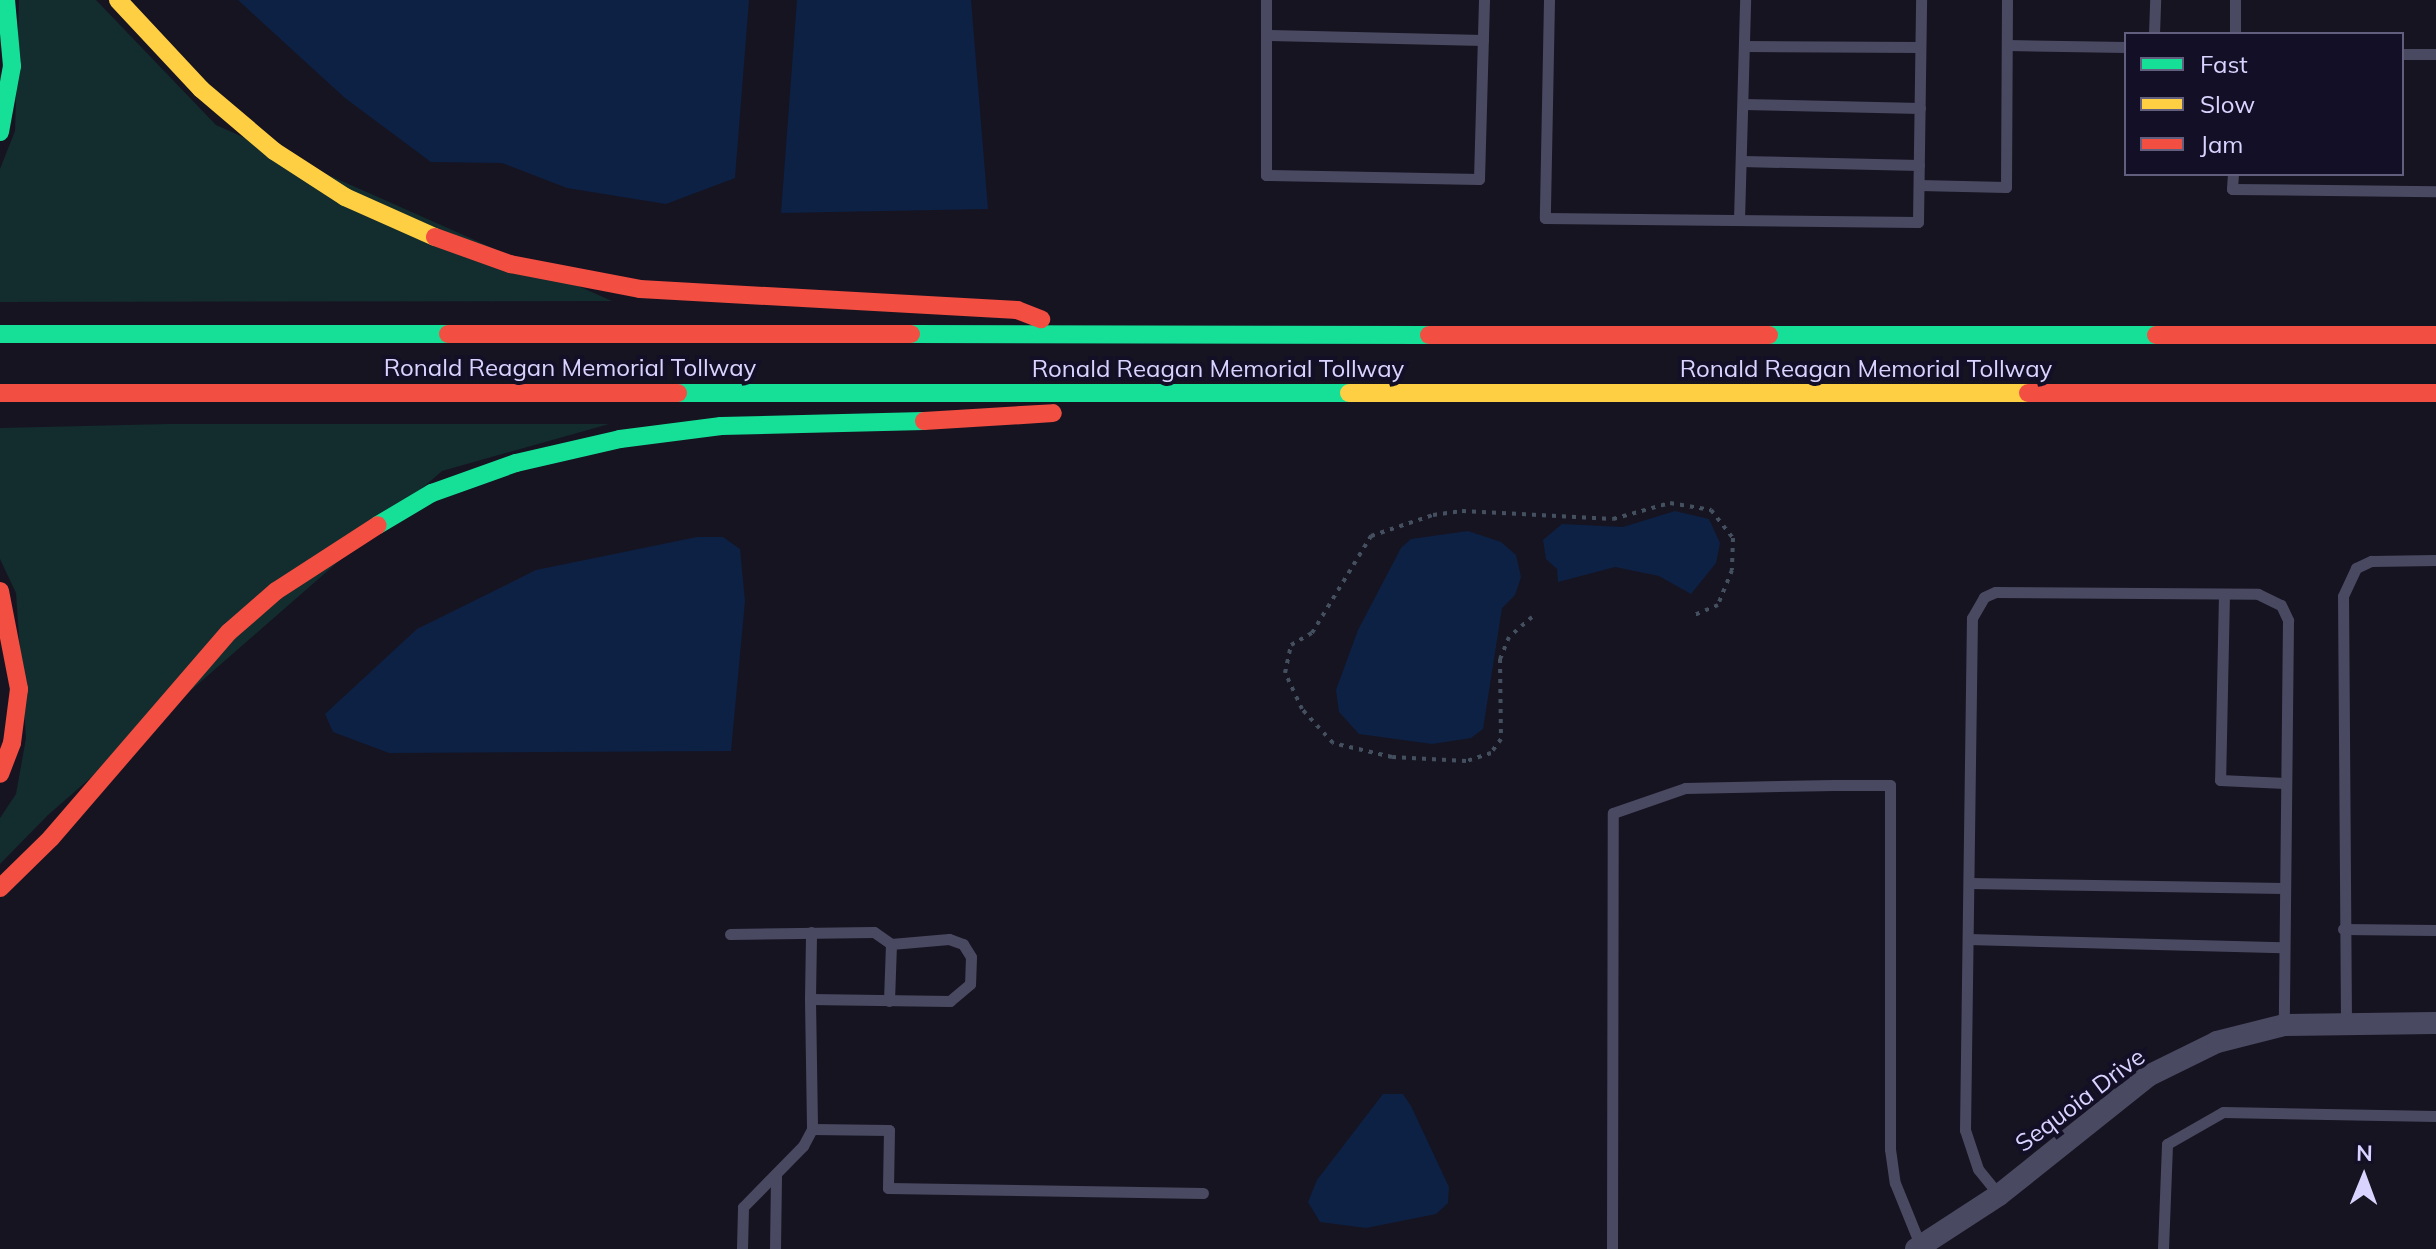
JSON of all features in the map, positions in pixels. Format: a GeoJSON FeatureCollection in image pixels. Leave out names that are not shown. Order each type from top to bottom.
{"type":"FeatureCollection","features":[{"type":"Feature","properties":{"kind":"highway"},"geometry":{"type":"LineString","coordinates":[[0,132],[12,66],[6,0]]}},
{"type":"Feature","properties":{"kind":"highway"},"geometry":{"type":"LineString","coordinates":[[118,0],[201,89],[274,151],[345,197],[455,246],[537,270],[640,289],[1017,310],[1085,335]]}},
{"type":"Feature","properties":{"kind":"highway","name":"Ronald Reagan Memorial Tollway"},"geometry":{"type":"LineString","coordinates":[[0,334],[2436,335]]}},
{"type":"Feature","properties":{"kind":"highway","name":"Ronald Reagan Memorial Tollway"},"geometry":{"type":"LineString","coordinates":[[0,393],[2436,393]]}},
{"type":"Feature","properties":{"kind":"highway"},"geometry":{"type":"LineString","coordinates":[[0,888],[43,847],[229,632],[336,549],[432,493],[528,459],[620,439],[721,426],[1018,419],[1157,393]]}},
{"type":"Feature","properties":{"kind":"highway"},"geometry":{"type":"LineString","coordinates":[[0,591],[19,689],[12,743],[0,774]]}},
{"type":"Feature","properties":{"kind":"street","name":"Sequoia Drive"},"geometry":{"type":"LineString","coordinates":[[1918,1248],[1999,1195],[2148,1076],[2217,1042],[2284,1025],[2436,1023]]}},
{"type":"Feature","properties":{"kind":"lane"},"geometry":{"type":"LineString","coordinates":[[1266,0],[1266,175],[1479,179],[1484,0]]}},
{"type":"Feature","properties":{"kind":"lane"},"geometry":{"type":"LineString","coordinates":[[1549,0],[1545,218],[1918,222],[1921,0]]}},
{"type":"Feature","properties":{"kind":"lane"},"geometry":{"type":"LineString","coordinates":[[1739,220],[1745,0]]}},
{"type":"Feature","properties":{"kind":"lane"},"geometry":{"type":"LineString","coordinates":[[1919,185],[2006,187],[2007,0]]}},
{"type":"Feature","properties":{"kind":"lane"},"geometry":{"type":"LineString","coordinates":[[2154,32],[2155,0]]}},
{"type":"Feature","properties":{"kind":"lane"},"geometry":{"type":"LineString","coordinates":[[2235,0],[2235,32]]}},
{"type":"Feature","properties":{"kind":"lane"},"geometry":{"type":"LineString","coordinates":[[1266,35],[1483,40]]}},
{"type":"Feature","properties":{"kind":"lane"},"geometry":{"type":"LineString","coordinates":[[2007,45],[2124,47]]}},
{"type":"Feature","properties":{"kind":"lane"},"geometry":{"type":"LineString","coordinates":[[1744,46],[1920,47]]}},
{"type":"Feature","properties":{"kind":"lane"},"geometry":{"type":"LineString","coordinates":[[2404,54],[2436,54]]}},
{"type":"Feature","properties":{"kind":"lane"},"geometry":{"type":"LineString","coordinates":[[1743,104],[1920,108]]}},
{"type":"Feature","properties":{"kind":"lane"},"geometry":{"type":"LineString","coordinates":[[1741,161],[1919,165]]}},
{"type":"Feature","properties":{"kind":"lane"},"geometry":{"type":"LineString","coordinates":[[2233,176],[2232,189],[2436,191]]}},
{"type":"Feature","properties":{"kind":"lane"},"geometry":{"type":"LineString","coordinates":[[2346,1022],[2343,596],[2356,568],[2371,561],[2436,560]]}},
{"type":"Feature","properties":{"kind":"lane"},"geometry":{"type":"LineString","coordinates":[[1999,1195],[1978,1169],[1965,1130],[1976,605],[1995,592],[2273,597],[2288,620],[2282,947],[2284,1025]]}},
{"type":"Feature","properties":{"kind":"lane"},"geometry":{"type":"LineString","coordinates":[[2224,594],[2220,780],[2285,783]]}},
{"type":"Feature","properties":{"kind":"lane"},"geometry":{"type":"LineString","coordinates":[[1612,1249],[1613,813],[1685,788],[1821,785],[1890,785],[1890,1149],[1895,1183],[1918,1248]]}},
{"type":"Feature","properties":{"kind":"lane"},"geometry":{"type":"LineString","coordinates":[[1969,883],[2283,888]]}},
{"type":"Feature","properties":{"kind":"lane"},"geometry":{"type":"LineString","coordinates":[[2343,929],[2436,930]]}},
{"type":"Feature","properties":{"kind":"lane"},"geometry":{"type":"LineString","coordinates":[[742,1249],[743,1207],[776,1174],[812,1129],[811,932]]}},
{"type":"Feature","properties":{"kind":"lane"},"geometry":{"type":"LineString","coordinates":[[730,934],[874,932],[891,944],[949,939],[963,944],[972,971],[963,996],[950,1001],[810,999]]}},
{"type":"Feature","properties":{"kind":"lane"},"geometry":{"type":"LineString","coordinates":[[1968,939],[2282,947]]}},
{"type":"Feature","properties":{"kind":"lane"},"geometry":{"type":"LineString","coordinates":[[889,1001],[891,944]]}},
{"type":"Feature","properties":{"kind":"lane"},"geometry":{"type":"LineString","coordinates":[[2163,1249],[2167,1144],[2223,1112],[2436,1116]]}},
{"type":"Feature","properties":{"kind":"lane"},"geometry":{"type":"LineString","coordinates":[[812,1129],[889,1130],[888,1188],[1203,1193]]}},
{"type":"Feature","properties":{"kind":"lane"},"geometry":{"type":"LineString","coordinates":[[775,1249],[776,1174]]}},
{"type":"Feature","properties":{"kind":"path"},"geometry":{"type":"LineString","coordinates":[[1532,617],[1509,637],[1500,659],[1501,739],[1491,753],[1466,761],[1392,757],[1333,743],[1302,709],[1285,673],[1291,645],[1312,633],[1371,536],[1433,515],[1462,511],[1613,519],[1670,503],[1711,510],[1733,538],[1732,570],[1718,605],[1694,615]]}},
{"type":"Feature","properties":{"kind":"green space"},"geometry":{"type":"Polygon","coordinates":[[[19,0],[96,0],[216,125],[612,301],[0,302],[0,169],[15,131],[19,0]]]}},
{"type":"Feature","properties":{"kind":"green space"},"geometry":{"type":"Polygon","coordinates":[[[168,424],[609,424],[442,471],[48,815],[0,864],[0,818],[16,794],[26,738],[16,593],[0,559],[0,428],[168,424]]]}},
{"type":"Feature","properties":{"kind":"water"},"geometry":{"type":"Polygon","coordinates":[[[238,0],[749,0],[735,178],[666,204],[567,188],[502,163],[431,162],[345,98],[238,0]]]}},
{"type":"Feature","properties":{"kind":"water"},"geometry":{"type":"Polygon","coordinates":[[[797,0],[971,0],[988,209],[781,213],[797,0]]]}},
{"type":"Feature","properties":{"kind":"water"},"geometry":{"type":"Polygon","coordinates":[[[1675,511],[1709,519],[1720,543],[1716,563],[1691,594],[1659,576],[1615,567],[1558,582],[1557,569],[1546,559],[1543,540],[1562,524],[1623,527],[1675,511]]]}},
{"type":"Feature","properties":{"kind":"water"},"geometry":{"type":"Polygon","coordinates":[[[1468,531],[1501,542],[1516,555],[1521,577],[1515,595],[1502,608],[1483,729],[1471,738],[1432,744],[1359,734],[1339,712],[1336,690],[1358,630],[1401,548],[1411,539],[1468,531]]]}},
{"type":"Feature","properties":{"kind":"water"},"geometry":{"type":"Polygon","coordinates":[[[697,537],[723,537],[740,549],[745,601],[731,751],[389,753],[333,732],[325,714],[417,629],[536,570],[697,537]]]}},
{"type":"Feature","properties":{"kind":"water"},"geometry":{"type":"Polygon","coordinates":[[[1383,1094],[1403,1094],[1411,1106],[1449,1187],[1448,1203],[1436,1214],[1366,1228],[1320,1222],[1308,1202],[1317,1180],[1383,1094]]]}},
{"type":"Feature","properties":{"kind":"traffic: fast"},"geometry":{"type":"LineString","coordinates":[[0,132],[12,66],[6,0]]}},
{"type":"Feature","properties":{"kind":"traffic: fast"},"geometry":{"type":"LineString","coordinates":[[0,334],[448,334]]}},
{"type":"Feature","properties":{"kind":"traffic: fast"},"geometry":{"type":"LineString","coordinates":[[911,334],[1429,335]]}},
{"type":"Feature","properties":{"kind":"traffic: fast"},"geometry":{"type":"LineString","coordinates":[[1769,335],[2156,335]]}},
{"type":"Feature","properties":{"kind":"traffic: fast"},"geometry":{"type":"LineString","coordinates":[[678,393],[1349,393]]}},
{"type":"Feature","properties":{"kind":"traffic: fast"},"geometry":{"type":"LineString","coordinates":[[378,525],[432,493],[516,463],[620,439],[721,426],[924,421]]}},
{"type":"Feature","properties":{"kind":"traffic: slow"},"geometry":{"type":"LineString","coordinates":[[118,0],[201,89],[274,151],[345,197],[435,237]]}},
{"type":"Feature","properties":{"kind":"traffic: slow"},"geometry":{"type":"LineString","coordinates":[[1349,393],[2028,393]]}},
{"type":"Feature","properties":{"kind":"traffic: jam"},"geometry":{"type":"LineString","coordinates":[[435,237],[510,264],[640,289],[1017,310],[1041,319]]}},
{"type":"Feature","properties":{"kind":"traffic: jam"},"geometry":{"type":"LineString","coordinates":[[448,334],[911,334]]}},
{"type":"Feature","properties":{"kind":"traffic: jam"},"geometry":{"type":"LineString","coordinates":[[1429,335],[1769,335]]}},
{"type":"Feature","properties":{"kind":"traffic: jam"},"geometry":{"type":"LineString","coordinates":[[2156,335],[2436,335]]}},
{"type":"Feature","properties":{"kind":"traffic: jam"},"geometry":{"type":"LineString","coordinates":[[0,393],[678,393]]}},
{"type":"Feature","properties":{"kind":"traffic: jam"},"geometry":{"type":"LineString","coordinates":[[2028,393],[2436,393]]}},
{"type":"Feature","properties":{"kind":"traffic: jam"},"geometry":{"type":"LineString","coordinates":[[924,421],[1053,413]]}},
{"type":"Feature","properties":{"kind":"traffic: jam"},"geometry":{"type":"LineString","coordinates":[[0,888],[51,838],[229,632],[276,591],[378,525]]}},
{"type":"Feature","properties":{"kind":"traffic: jam"},"geometry":{"type":"LineString","coordinates":[[0,591],[19,689],[12,743],[0,774]]}}]}
